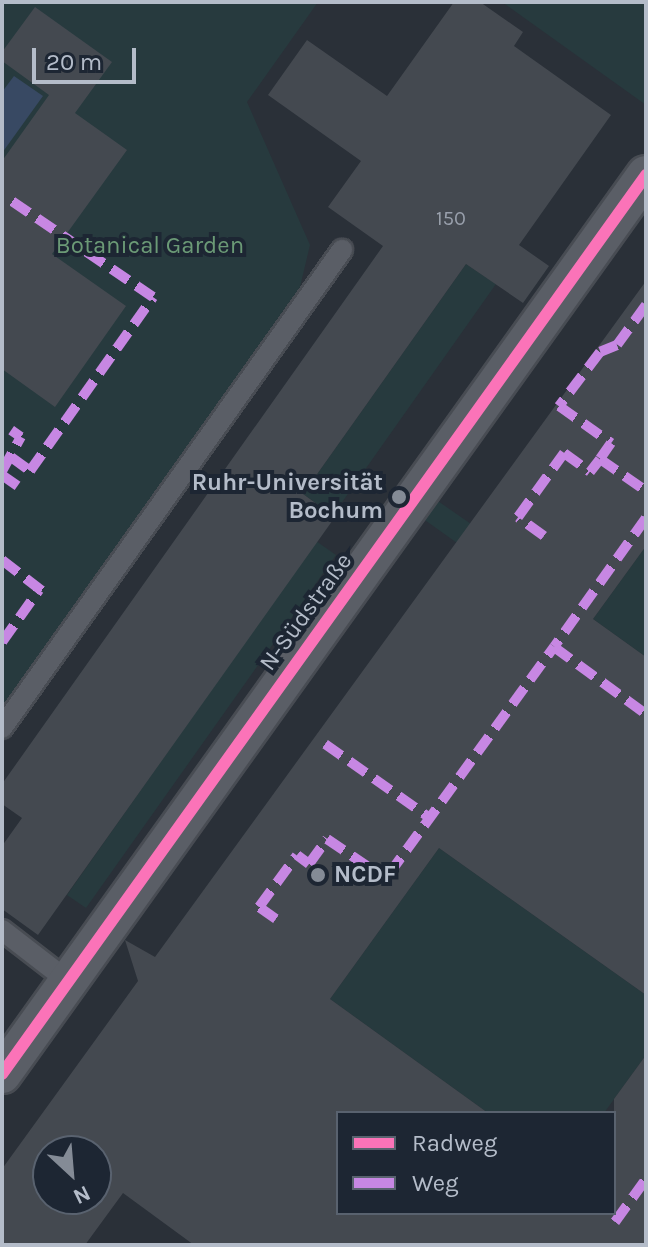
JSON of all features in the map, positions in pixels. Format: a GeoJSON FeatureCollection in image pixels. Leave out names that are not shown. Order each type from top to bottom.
{"type":"FeatureCollection","features":[{"type":"Feature","properties":{"kind":"street","name":"N-Südstraße"},"geometry":{"type":"LineString","coordinates":[[2,1074],[646,175]]}},
{"type":"Feature","properties":{"kind":"lane"},"geometry":{"type":"LineString","coordinates":[[2,728],[342,250]]}},
{"type":"Feature","properties":{"kind":"lane"},"geometry":{"type":"LineString","coordinates":[[2,930],[68,981]]}},
{"type":"Feature","properties":{"kind":"green space","name":"Botanical Garden"},"geometry":{"type":"Polygon","coordinates":[[[2,2],[318,2],[247,102],[310,245],[300,287],[2,708],[2,2]]]}},
{"type":"Feature","properties":{"kind":"green space"},"geometry":{"type":"Polygon","coordinates":[[[502,2],[646,2],[646,105],[502,2]]]}},
{"type":"Feature","properties":{"kind":"green space"},"geometry":{"type":"Polygon","coordinates":[[[466,264],[496,284],[333,515],[303,494],[466,264]]]}},
{"type":"Feature","properties":{"kind":"green space"},"geometry":{"type":"Polygon","coordinates":[[[435,499],[471,524],[457,543],[422,518],[435,499]]]}},
{"type":"Feature","properties":{"kind":"green space"},"geometry":{"type":"Polygon","coordinates":[[[316,541],[336,555],[86,908],[67,895],[316,541]]]}},
{"type":"Feature","properties":{"kind":"green space"},"geometry":{"type":"Polygon","coordinates":[[[646,546],[646,657],[593,619],[646,546]]]}},
{"type":"Feature","properties":{"kind":"green space"},"geometry":{"type":"Polygon","coordinates":[[[439,848],[646,995],[646,1055],[605,1111],[485,1111],[330,999],[439,848]]]}},
{"type":"Feature","properties":{"kind":"water"},"geometry":{"type":"Polygon","coordinates":[[[14,76],[43,96],[2,153],[2,92],[14,76]]]}},
{"type":"Feature","properties":{"kind":"building"},"geometry":{"type":"Polygon","coordinates":[[[454,2],[480,2],[523,32],[514,46],[611,115],[519,245],[549,266],[523,303],[466,264],[303,494],[335,517],[38,935],[2,909],[2,846],[22,818],[2,804],[2,784],[383,246],[328,207],[361,161],[268,95],[307,40],[387,96],[454,2]]]}},
{"type":"Feature","properties":{"kind":"building"},"geometry":{"type":"Polygon","coordinates":[[[35,7],[112,62],[75,113],[127,150],[52,254],[126,306],[55,407],[2,369],[2,161],[49,95],[2,61],[2,52],[35,7]]]}},
{"type":"Feature","properties":{"kind":"building"},"geometry":{"type":"Polygon","coordinates":[[[646,281],[646,546],[593,619],[646,657],[646,995],[439,848],[330,999],[485,1111],[336,1111],[336,1215],[616,1215],[614,1099],[646,1055],[646,1245],[194,1245],[123,1193],[112,1208],[112,1135],[32,1135],[32,1215],[107,1215],[85,1245],[2,1245],[2,1169],[138,981],[125,940],[155,957],[646,281]]]}},
{"type":"Feature","properties":{"kind":"marked path"},"geometry":{"type":"LineString","coordinates":[[11,457],[30,471],[153,297],[12,201]]}},
{"type":"Feature","properties":{"kind":"marked path"},"geometry":{"type":"LineString","coordinates":[[646,305],[617,345],[600,352],[559,406],[611,443],[600,459],[646,491]]}},
{"type":"Feature","properties":{"kind":"marked path"},"geometry":{"type":"LineString","coordinates":[[2,471],[21,437],[11,430]]}},
{"type":"Feature","properties":{"kind":"marked path"},"geometry":{"type":"LineString","coordinates":[[544,536],[518,517],[564,453],[590,472],[600,459]]}},
{"type":"Feature","properties":{"kind":"marked path"},"geometry":{"type":"LineString","coordinates":[[2,475],[18,486]]}},
{"type":"Feature","properties":{"kind":"marked path"},"geometry":{"type":"LineString","coordinates":[[646,518],[554,647],[646,714]]}},
{"type":"Feature","properties":{"kind":"marked path"},"geometry":{"type":"LineString","coordinates":[[2,560],[46,594]]}},
{"type":"Feature","properties":{"kind":"marked path"},"geometry":{"type":"LineString","coordinates":[[2,642],[39,590]]}},
{"type":"Feature","properties":{"kind":"marked path"},"geometry":{"type":"LineString","coordinates":[[389,874],[554,647]]}},
{"type":"Feature","properties":{"kind":"marked path"},"geometry":{"type":"LineString","coordinates":[[325,744],[430,818]]}},
{"type":"Feature","properties":{"kind":"marked path"},"geometry":{"type":"LineString","coordinates":[[276,919],[259,907],[297,855],[309,864],[327,839],[367,866]]}},
{"type":"Feature","properties":{"kind":"marked path"},"geometry":{"type":"LineString","coordinates":[[615,1222],[646,1179]]}},
{"type":"Feature","properties":{"kind":"cycle path"},"geometry":{"type":"LineString","coordinates":[[2,1074],[646,175]]}},
{"type":"Feature","properties":{"kind":"place","name":"Ruhr-Universität Bochum"},"geometry":{"type":"Point","coordinates":[399,497]}},
{"type":"Feature","properties":{"kind":"place","name":"NCDF"},"geometry":{"type":"Point","coordinates":[318,875]}}]}
